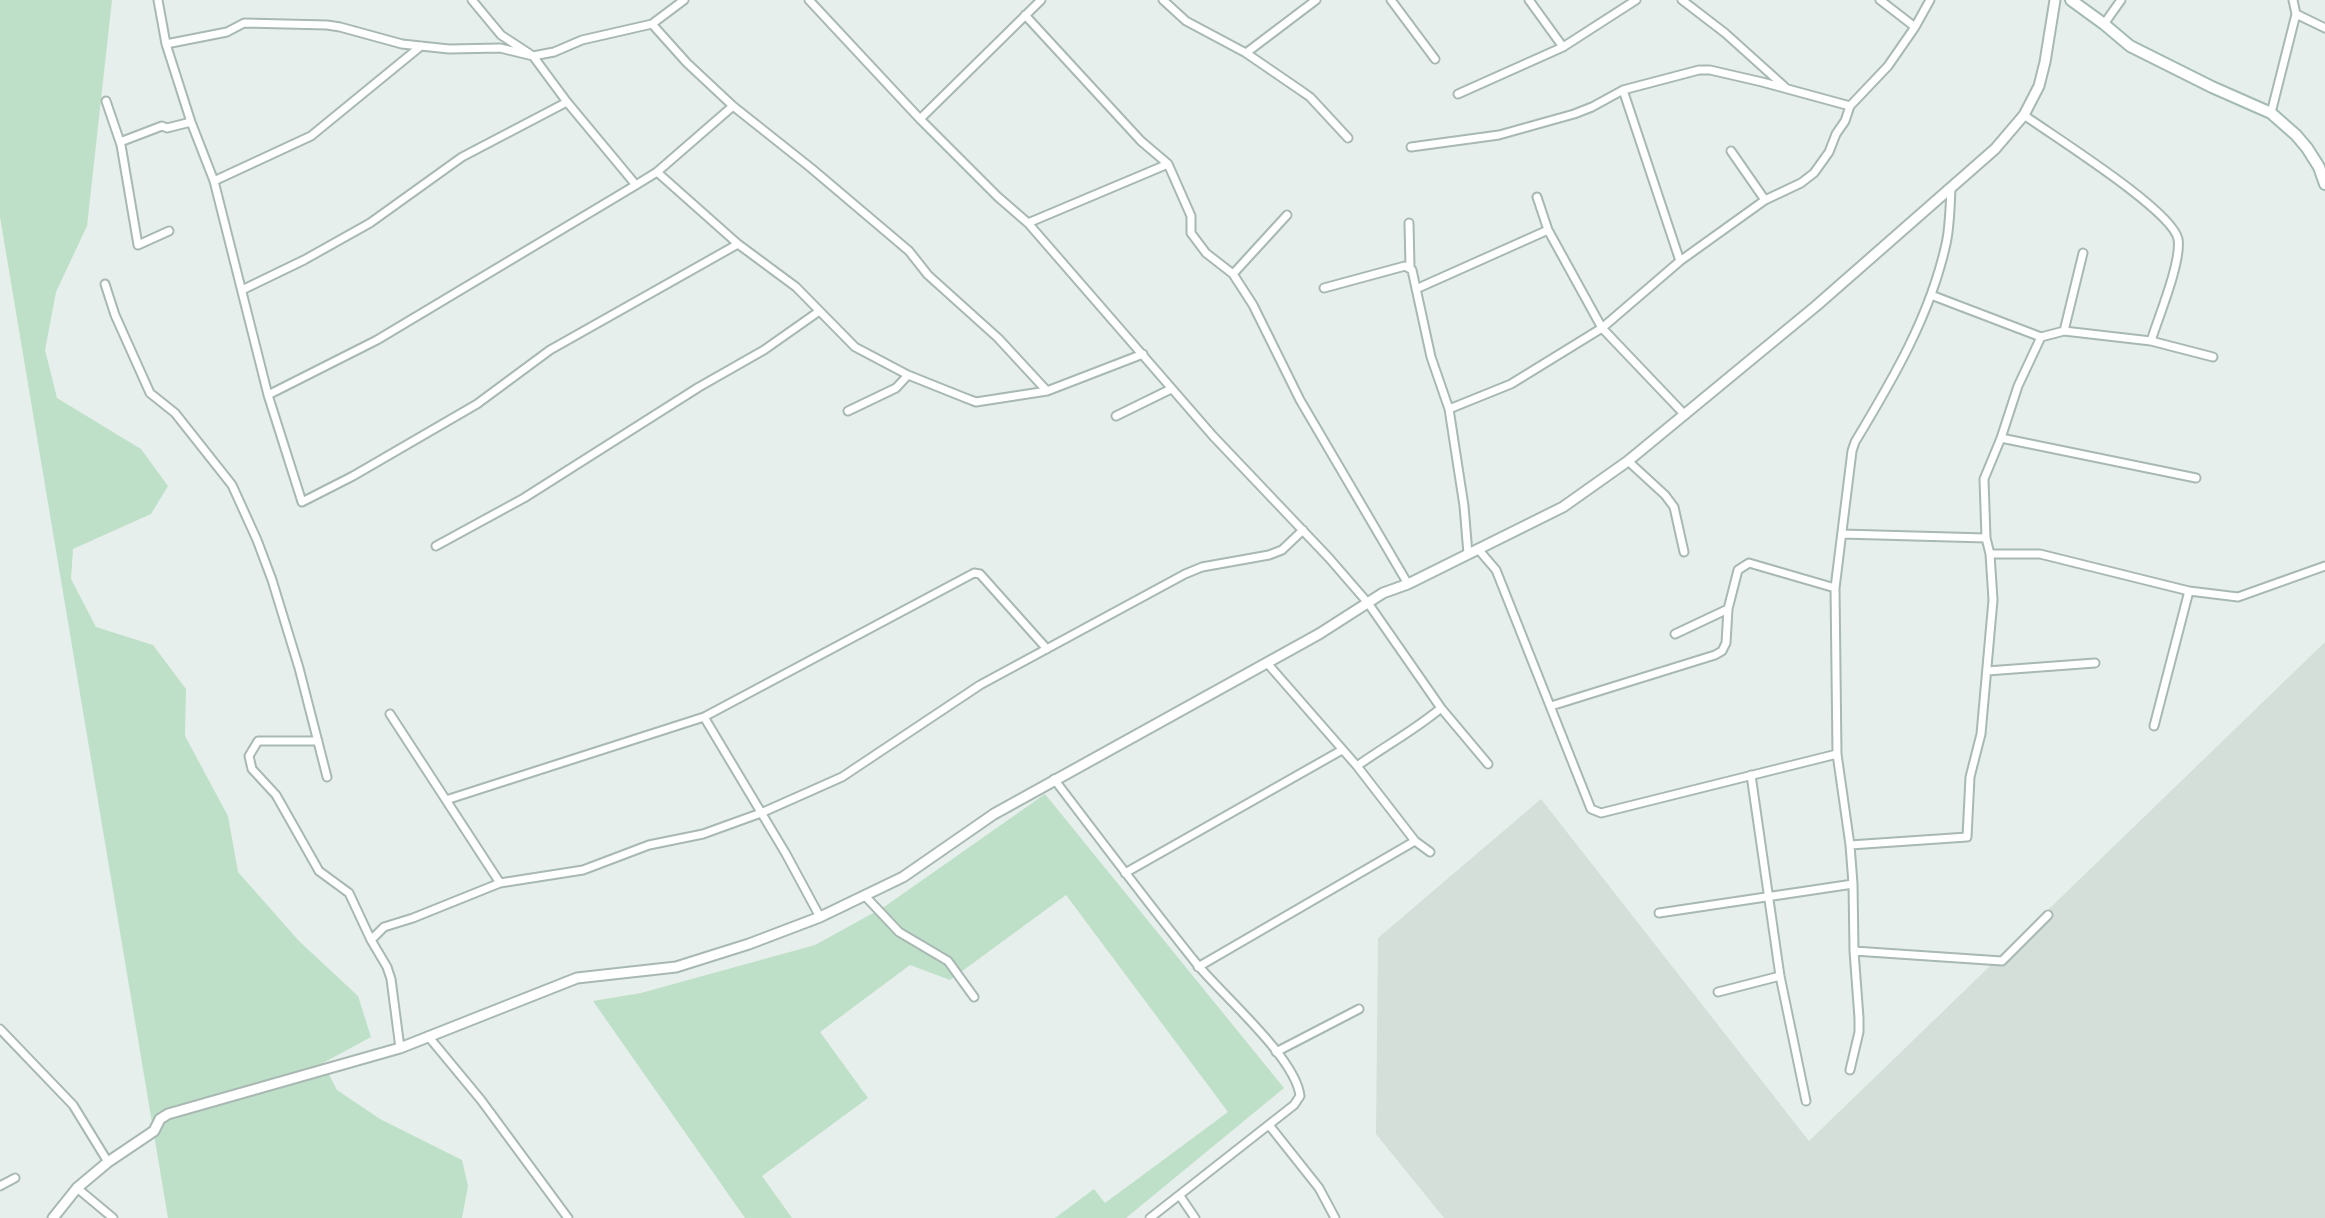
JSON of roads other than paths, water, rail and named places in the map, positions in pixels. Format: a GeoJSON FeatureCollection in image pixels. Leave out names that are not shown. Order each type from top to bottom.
{"type":"FeatureCollection","features":[{"type":"Feature","properties":{"kind":"main road"},"geometry":{"type":"LineString","coordinates":[[2071,0],[2130,46],[2271,113],[2307,148],[2325,184]]}},
{"type":"Feature","properties":{"kind":"street"},"geometry":{"type":"LineString","coordinates":[[158,0],[166,44],[214,181],[268,395],[302,502],[453,419],[550,350],[738,244]]}},
{"type":"Feature","properties":{"kind":"street"},"geometry":{"type":"LineString","coordinates":[[472,0],[501,35],[533,56],[636,185]]}},
{"type":"Feature","properties":{"kind":"street"},"geometry":{"type":"LineString","coordinates":[[166,44],[227,32],[244,23],[340,27],[402,44],[449,49],[500,48],[533,56],[545,55],[582,40],[652,24],[684,0]]}},
{"type":"Feature","properties":{"kind":"street"},"geometry":{"type":"LineString","coordinates":[[809,0],[920,119],[1028,223],[1171,389],[1368,603],[1441,708],[1488,764]]}},
{"type":"Feature","properties":{"kind":"street"},"geometry":{"type":"LineString","coordinates":[[920,119],[1041,0]]}},
{"type":"Feature","properties":{"kind":"street"},"geometry":{"type":"LineString","coordinates":[[1163,0],[1186,21],[1246,53],[1310,97],[1348,138]]}},
{"type":"Feature","properties":{"kind":"street"},"geometry":{"type":"LineString","coordinates":[[1246,53],[1316,0]]}},
{"type":"Feature","properties":{"kind":"street"},"geometry":{"type":"LineString","coordinates":[[1391,0],[1435,59]]}},
{"type":"Feature","properties":{"kind":"street"},"geometry":{"type":"LineString","coordinates":[[1529,0],[1563,47]]}},
{"type":"Feature","properties":{"kind":"street"},"geometry":{"type":"LineString","coordinates":[[1458,94],[1563,47],[1636,0]]}},
{"type":"Feature","properties":{"kind":"street"},"geometry":{"type":"LineString","coordinates":[[1682,0],[1787,88]]}},
{"type":"Feature","properties":{"kind":"street"},"geometry":{"type":"LineString","coordinates":[[1880,0],[1915,27]]}},
{"type":"Feature","properties":{"kind":"street"},"geometry":{"type":"LineString","coordinates":[[1449,409],[1511,384],[1602,328],[1680,261],[1765,200],[1801,183],[1814,173],[1829,152],[1850,106],[1888,66],[1930,0]]}},
{"type":"Feature","properties":{"kind":"street"},"geometry":{"type":"LineString","coordinates":[[53,1218],[77,1188],[108,1162],[154,1131],[160,1119],[168,1114],[400,1048],[577,978],[676,967],[749,944],[866,897],[903,877],[994,814],[1319,634],[1383,593],[1408,584],[1563,507],[1628,461],[1685,415],[1816,306],[1995,149],[2024,115],[2039,86],[2055,0]]}},
{"type":"Feature","properties":{"kind":"street"},"geometry":{"type":"LineString","coordinates":[[2104,24],[2121,0]]}},
{"type":"Feature","properties":{"kind":"street"},"geometry":{"type":"LineString","coordinates":[[2271,113],[2296,14],[2293,0]]}},
{"type":"Feature","properties":{"kind":"street"},"geometry":{"type":"LineString","coordinates":[[2296,14],[2325,28]]}},
{"type":"Feature","properties":{"kind":"street"},"geometry":{"type":"LineString","coordinates":[[1025,15],[1141,141],[1168,164],[1191,216],[1191,233],[1206,253],[1233,274],[1253,305],[1300,400],[1408,584]]}},
{"type":"Feature","properties":{"kind":"street"},"geometry":{"type":"LineString","coordinates":[[652,24],[687,63],[733,106],[909,251],[928,275],[998,338],[1047,391]]}},
{"type":"Feature","properties":{"kind":"street"},"geometry":{"type":"LineString","coordinates":[[214,181],[311,136],[421,46]]}},
{"type":"Feature","properties":{"kind":"street"},"geometry":{"type":"LineString","coordinates":[[1411,147],[1499,135],[1574,114],[1623,90],[1699,70],[1787,88],[1850,106]]}},
{"type":"Feature","properties":{"kind":"street"},"geometry":{"type":"LineString","coordinates":[[1623,90],[1680,261]]}},
{"type":"Feature","properties":{"kind":"street"},"geometry":{"type":"LineString","coordinates":[[106,101],[120,142],[138,245],[169,231]]}},
{"type":"Feature","properties":{"kind":"street"},"geometry":{"type":"LineString","coordinates":[[242,290],[370,223],[462,157],[567,102]]}},
{"type":"Feature","properties":{"kind":"street"},"geometry":{"type":"LineString","coordinates":[[268,395],[377,340],[657,172],[733,106]]}},
{"type":"Feature","properties":{"kind":"street"},"geometry":{"type":"LineString","coordinates":[[2024,115],[2148,203],[2178,237],[2178,254],[2151,341]]}},
{"type":"Feature","properties":{"kind":"street"},"geometry":{"type":"LineString","coordinates":[[120,142],[162,126],[167,128],[191,122]]}},
{"type":"Feature","properties":{"kind":"street"},"geometry":{"type":"LineString","coordinates":[[1731,151],[1765,200]]}},
{"type":"Feature","properties":{"kind":"street"},"geometry":{"type":"LineString","coordinates":[[1028,223],[1168,164]]}},
{"type":"Feature","properties":{"kind":"street"},"geometry":{"type":"LineString","coordinates":[[657,172],[738,244],[796,287],[855,347],[908,375],[976,402],[1047,391],[1143,354]]}},
{"type":"Feature","properties":{"kind":"street"},"geometry":{"type":"LineString","coordinates":[[1850,1070],[1859,1032],[1850,845],[1837,754],[1835,588],[1855,442],[1904,358],[1931,295],[1946,242],[1951,188]]}},
{"type":"Feature","properties":{"kind":"street"},"geometry":{"type":"LineString","coordinates":[[1537,197],[1548,230],[1602,328],[1685,415]]}},
{"type":"Feature","properties":{"kind":"street"},"geometry":{"type":"LineString","coordinates":[[1233,274],[1287,215]]}},
{"type":"Feature","properties":{"kind":"street"},"geometry":{"type":"LineString","coordinates":[[1409,223],[1410,267],[1431,357],[1449,409],[1473,552],[1496,570],[1591,809],[1601,813],[1837,754]]}},
{"type":"Feature","properties":{"kind":"street"},"geometry":{"type":"LineString","coordinates":[[1416,289],[1548,230]]}},
{"type":"Feature","properties":{"kind":"street"},"geometry":{"type":"LineString","coordinates":[[2064,331],[2083,253]]}},
{"type":"Feature","properties":{"kind":"street"},"geometry":{"type":"LineString","coordinates":[[1324,288],[1410,267]]}},
{"type":"Feature","properties":{"kind":"street"},"geometry":{"type":"LineString","coordinates":[[105,284],[115,315],[150,393],[175,413],[232,485],[272,580],[327,777]]}},
{"type":"Feature","properties":{"kind":"street"},"geometry":{"type":"LineString","coordinates":[[1931,295],[2041,337],[2064,331],[2151,341],[2213,357]]}},
{"type":"Feature","properties":{"kind":"street"},"geometry":{"type":"LineString","coordinates":[[436,546],[524,498],[699,387],[764,350],[818,312]]}},
{"type":"Feature","properties":{"kind":"street"},"geometry":{"type":"LineString","coordinates":[[1850,845],[1967,837],[1970,777],[1981,734],[1993,600],[1984,479],[2018,386],[2041,337]]}},
{"type":"Feature","properties":{"kind":"street"},"geometry":{"type":"LineString","coordinates":[[848,411],[896,388],[908,375]]}},
{"type":"Feature","properties":{"kind":"street"},"geometry":{"type":"LineString","coordinates":[[1116,416],[1171,389]]}},
{"type":"Feature","properties":{"kind":"street"},"geometry":{"type":"LineString","coordinates":[[2001,438],[2196,478]]}},
{"type":"Feature","properties":{"kind":"street"},"geometry":{"type":"LineString","coordinates":[[1628,461],[1674,507],[1684,552]]}},
{"type":"Feature","properties":{"kind":"street"},"geometry":{"type":"LineString","coordinates":[[371,940],[384,927],[500,883],[583,870],[630,850],[703,834],[761,813],[842,777],[980,685],[1185,574],[1202,567],[1269,555],[1282,550],[1303,530]]}},
{"type":"Feature","properties":{"kind":"street"},"geometry":{"type":"LineString","coordinates":[[1842,534],[1986,538]]}},
{"type":"Feature","properties":{"kind":"street"},"geometry":{"type":"LineString","coordinates":[[1990,554],[2040,554],[2189,591],[2238,597],[2325,566]]}},
{"type":"Feature","properties":{"kind":"street"},"geometry":{"type":"LineString","coordinates":[[1551,706],[1722,651],[1738,570],[1749,563],[1835,588]]}},
{"type":"Feature","properties":{"kind":"street"},"geometry":{"type":"LineString","coordinates":[[446,800],[704,717],[974,573],[980,574],[1047,649]]}},
{"type":"Feature","properties":{"kind":"street"},"geometry":{"type":"LineString","coordinates":[[2154,726],[2189,591]]}},
{"type":"Feature","properties":{"kind":"street"},"geometry":{"type":"LineString","coordinates":[[1675,634],[1728,609]]}},
{"type":"Feature","properties":{"kind":"street"},"geometry":{"type":"LineString","coordinates":[[1267,663],[1357,766],[1415,841],[1430,852]]}},
{"type":"Feature","properties":{"kind":"street"},"geometry":{"type":"LineString","coordinates":[[1987,671],[2095,663]]}},
{"type":"Feature","properties":{"kind":"street"},"geometry":{"type":"LineString","coordinates":[[1357,766],[1417,729],[1441,708]]}},
{"type":"Feature","properties":{"kind":"street"},"geometry":{"type":"LineString","coordinates":[[390,714],[500,883]]}},
{"type":"Feature","properties":{"kind":"street"},"geometry":{"type":"LineString","coordinates":[[704,717],[820,917]]}},
{"type":"Feature","properties":{"kind":"street"},"geometry":{"type":"LineString","coordinates":[[318,741],[258,741],[249,756],[252,769],[276,795],[319,871],[349,893],[391,979],[400,1048]]}},
{"type":"Feature","properties":{"kind":"street"},"geometry":{"type":"LineString","coordinates":[[1125,873],[1342,750]]}},
{"type":"Feature","properties":{"kind":"street"},"geometry":{"type":"LineString","coordinates":[[1751,775],[1780,976],[1806,1101]]}},
{"type":"Feature","properties":{"kind":"street"},"geometry":{"type":"LineString","coordinates":[[1054,779],[1198,967],[1276,1052],[1295,1078],[1300,1096],[1294,1105],[1150,1218]]}},
{"type":"Feature","properties":{"kind":"street"},"geometry":{"type":"LineString","coordinates":[[1198,967],[1415,841]]}},
{"type":"Feature","properties":{"kind":"street"},"geometry":{"type":"LineString","coordinates":[[1659,913],[1853,884]]}},
{"type":"Feature","properties":{"kind":"street"},"geometry":{"type":"LineString","coordinates":[[866,897],[899,932],[948,961],[974,997]]}},
{"type":"Feature","properties":{"kind":"street"},"geometry":{"type":"LineString","coordinates":[[1854,951],[2002,961],[2048,915]]}},
{"type":"Feature","properties":{"kind":"street"},"geometry":{"type":"LineString","coordinates":[[1718,992],[1780,976]]}},
{"type":"Feature","properties":{"kind":"street"},"geometry":{"type":"LineString","coordinates":[[1276,1052],[1359,1009]]}},
{"type":"Feature","properties":{"kind":"street"},"geometry":{"type":"LineString","coordinates":[[0,1029],[73,1105],[108,1162]]}},
{"type":"Feature","properties":{"kind":"street"},"geometry":{"type":"LineString","coordinates":[[428,1036],[481,1100],[568,1218]]}},
{"type":"Feature","properties":{"kind":"street"},"geometry":{"type":"LineString","coordinates":[[1269,1125],[1319,1188],[1335,1218]]}},
{"type":"Feature","properties":{"kind":"street"},"geometry":{"type":"LineString","coordinates":[[0,1186],[15,1178]]}},
{"type":"Feature","properties":{"kind":"street"},"geometry":{"type":"LineString","coordinates":[[77,1188],[113,1218]]}},
{"type":"Feature","properties":{"kind":"street"},"geometry":{"type":"LineString","coordinates":[[1180,1196],[1195,1218]]}}]}
